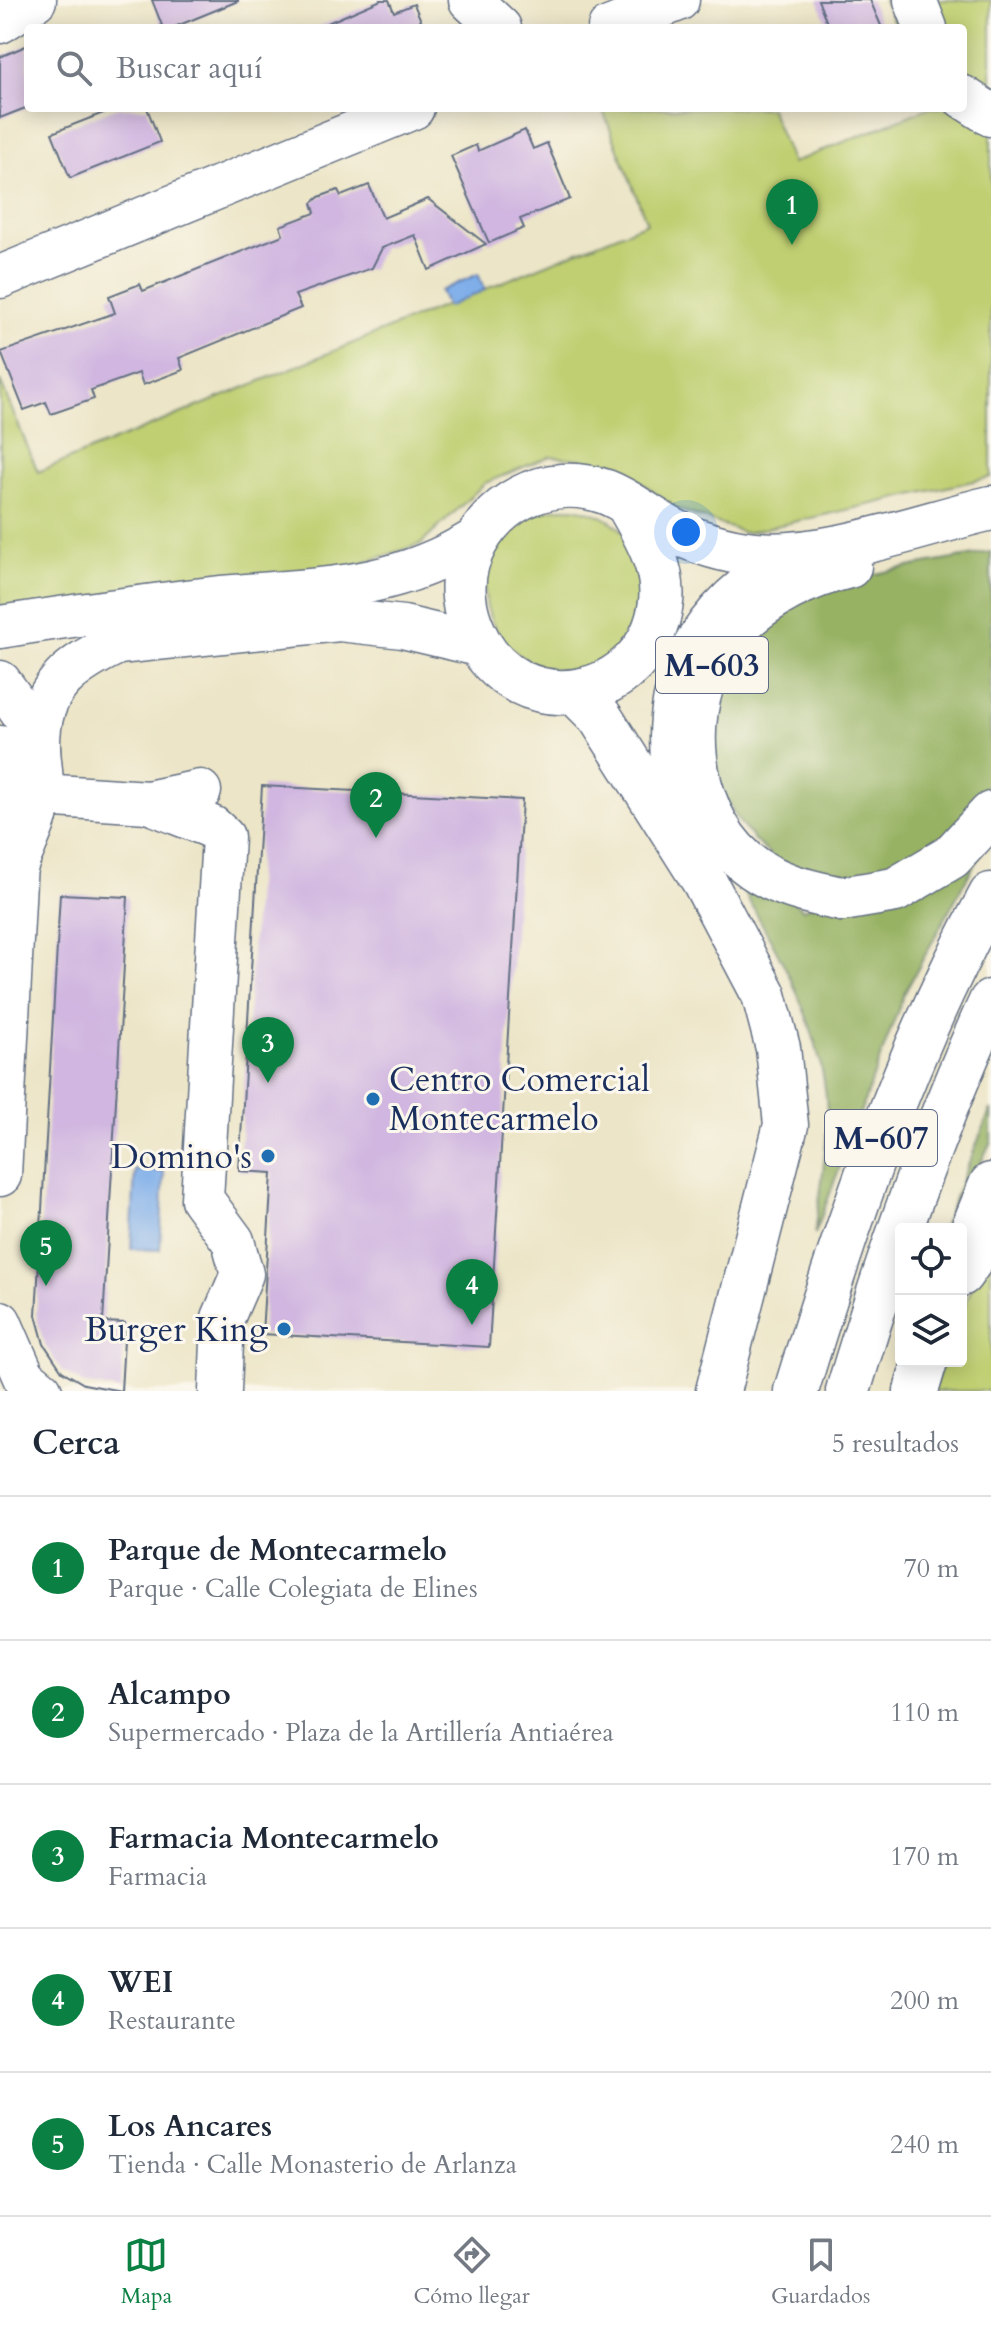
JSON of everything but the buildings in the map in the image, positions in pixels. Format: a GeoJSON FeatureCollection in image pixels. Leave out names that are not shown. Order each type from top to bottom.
{"type":"FeatureCollection","features":[{"type":"Feature","properties":{"kind":"main road"},"geometry":{"type":"LineString","coordinates":[[577,486],[607,493],[629,506],[658,569],[661,601],[656,622],[636,659],[611,682],[576,693],[547,692],[521,683],[497,667],[479,645],[468,620],[463,593],[466,566],[475,540],[494,516],[518,497],[547,487],[577,486]]}},
{"type":"Feature","properties":{"kind":"main road","name":"M-603"},"geometry":{"type":"LineString","coordinates":[[629,506],[672,530],[752,554],[800,555],[990,523]]}},
{"type":"Feature","properties":{"kind":"main road","name":"M-603"},"geometry":{"type":"LineString","coordinates":[[990,523],[819,574],[772,596],[731,632],[707,674],[694,725],[695,774],[714,824],[747,862],[792,889],[842,899],[895,890],[951,857],[991,814]]}},
{"type":"Feature","properties":{"kind":"main road","name":"M-603"},"geometry":{"type":"LineString","coordinates":[[718,1391],[786,1125],[778,1048],[764,995],[704,881],[675,792],[670,733],[678,680],[705,629],[748,586],[800,555]]}},
{"type":"Feature","properties":{"kind":"main road"},"geometry":{"type":"LineString","coordinates":[[576,693],[600,717],[704,881]]}},
{"type":"Feature","properties":{"kind":"main road","name":"M-607"},"geometry":{"type":"LineString","coordinates":[[796,1391],[843,1237],[910,1062],[991,895]]}},
{"type":"Feature","properties":{"kind":"main road","name":"M-607"},"geometry":{"type":"LineString","coordinates":[[848,1391],[888,1255],[955,1080],[991,1002]]}},
{"type":"Feature","properties":{"kind":"main road"},"geometry":{"type":"LineString","coordinates":[[967,1243],[991,1185]]}},
{"type":"Feature","properties":{"kind":"main road"},"geometry":{"type":"LineString","coordinates":[[967,1265],[991,1231]]}},
{"type":"Feature","properties":{"kind":"main road"},"geometry":{"type":"LineString","coordinates":[[916,1391],[923,1367]]}},
{"type":"Feature","properties":{"kind":"street"},"geometry":{"type":"LineString","coordinates":[[0,22],[35,0]]}},
{"type":"Feature","properties":{"kind":"street"},"geometry":{"type":"LineString","coordinates":[[470,0],[496,24]]}},
{"type":"Feature","properties":{"kind":"street"},"geometry":{"type":"LineString","coordinates":[[619,24],[678,0]]}},
{"type":"Feature","properties":{"kind":"street"},"geometry":{"type":"LineString","coordinates":[[915,0],[924,24]]}},
{"type":"Feature","properties":{"kind":"street"},"geometry":{"type":"LineString","coordinates":[[967,100],[991,115]]}},
{"type":"Feature","properties":{"kind":"street"},"geometry":{"type":"LineString","coordinates":[[0,277],[403,112]]}},
{"type":"Feature","properties":{"kind":"street"},"geometry":{"type":"LineString","coordinates":[[0,627],[180,602],[352,587],[411,573],[475,540]]}},
{"type":"Feature","properties":{"kind":"street"},"geometry":{"type":"LineString","coordinates":[[19,748],[39,724],[47,697],[66,674],[118,643],[328,620],[367,620],[479,645]]}},
{"type":"Feature","properties":{"kind":"street"},"geometry":{"type":"LineString","coordinates":[[0,682],[30,724],[19,748],[16,792],[17,865],[0,1175]]}},
{"type":"Feature","properties":{"kind":"street"},"geometry":{"type":"LineString","coordinates":[[17,865],[41,795],[19,748]]}},
{"type":"Feature","properties":{"kind":"street"},"geometry":{"type":"LineString","coordinates":[[41,795],[148,802],[200,791]]}},
{"type":"Feature","properties":{"kind":"street"},"geometry":{"type":"LineString","coordinates":[[148,802],[212,827],[223,837],[202,1199],[233,1241],[242,1274],[223,1318],[220,1391]]}},
{"type":"Feature","properties":{"kind":"street"},"geometry":{"type":"LineString","coordinates":[[0,1322],[24,1377],[41,1391]]}},
{"type":"Feature","properties":{"kind":"street"},"geometry":{"type":"LineString","coordinates":[[192,1391],[197,1336]]}},
{"type":"Feature","properties":{"kind":"green space"},"geometry":{"type":"Polygon","coordinates":[[[884,0],[991,0],[991,477],[745,533],[675,508],[616,463],[550,456],[485,483],[421,544],[350,567],[0,613],[0,381],[38,472],[647,223],[604,112],[772,112],[792,163],[918,112],[967,112],[967,24],[894,24],[884,0]]]}},
{"type":"Feature","properties":{"kind":"green space"},"geometry":{"type":"Polygon","coordinates":[[[566,508],[597,514],[623,532],[641,558],[647,589],[641,620],[623,646],[597,664],[566,670],[535,664],[509,646],[491,620],[485,589],[491,558],[509,532],[535,514],[566,508]]]}},
{"type":"Feature","properties":{"kind":"green space"},"geometry":{"type":"Polygon","coordinates":[[[991,552],[989,782],[974,805],[935,843],[889,869],[863,875],[836,876],[783,864],[748,833],[727,800],[716,765],[714,728],[722,692],[739,659],[764,628],[819,592],[866,576],[991,552]]]}},
{"type":"Feature","properties":{"kind":"green space"},"geometry":{"type":"Polygon","coordinates":[[[715,842],[803,909],[986,843],[904,994],[815,1234],[827,1124],[825,1086],[817,1049],[790,977],[715,842]]]}},
{"type":"Feature","properties":{"kind":"green space"},"geometry":{"type":"Polygon","coordinates":[[[991,1109],[991,1141],[953,1223],[944,1223],[991,1109]]]}},
{"type":"Feature","properties":{"kind":"green space"},"geometry":{"type":"Polygon","coordinates":[[[991,1236],[991,1391],[933,1391],[942,1367],[967,1367],[967,1300],[991,1236]]]}},
{"type":"Feature","properties":{"kind":"water"},"geometry":{"type":"Polygon","coordinates":[[[478,274],[485,290],[447,307],[440,291],[478,274]]]}},
{"type":"Feature","properties":{"kind":"water"},"geometry":{"type":"Polygon","coordinates":[[[135,1170],[164,1171],[160,1250],[131,1249],[135,1170]]]}},
{"type":"Feature","properties":{"kind":"place","name":"Parque de Montecarmelo"},"geometry":{"type":"Point","coordinates":[792,245]}},
{"type":"Feature","properties":{"kind":"place","name":"Alcampo"},"geometry":{"type":"Point","coordinates":[376,838]}},
{"type":"Feature","properties":{"kind":"place","name":"Farmacia Montecarmelo"},"geometry":{"type":"Point","coordinates":[268,1083]}},
{"type":"Feature","properties":{"kind":"place","name":"Centro Comercial Montecarmelo"},"geometry":{"type":"Point","coordinates":[373,1099]}},
{"type":"Feature","properties":{"kind":"place","name":"Domino's"},"geometry":{"type":"Point","coordinates":[268,1156]}},
{"type":"Feature","properties":{"kind":"place","name":"Los Ancares"},"geometry":{"type":"Point","coordinates":[46,1286]}},
{"type":"Feature","properties":{"kind":"place","name":"WEI"},"geometry":{"type":"Point","coordinates":[472,1325]}},
{"type":"Feature","properties":{"kind":"place","name":"Burger King"},"geometry":{"type":"Point","coordinates":[284,1329]}}]}
